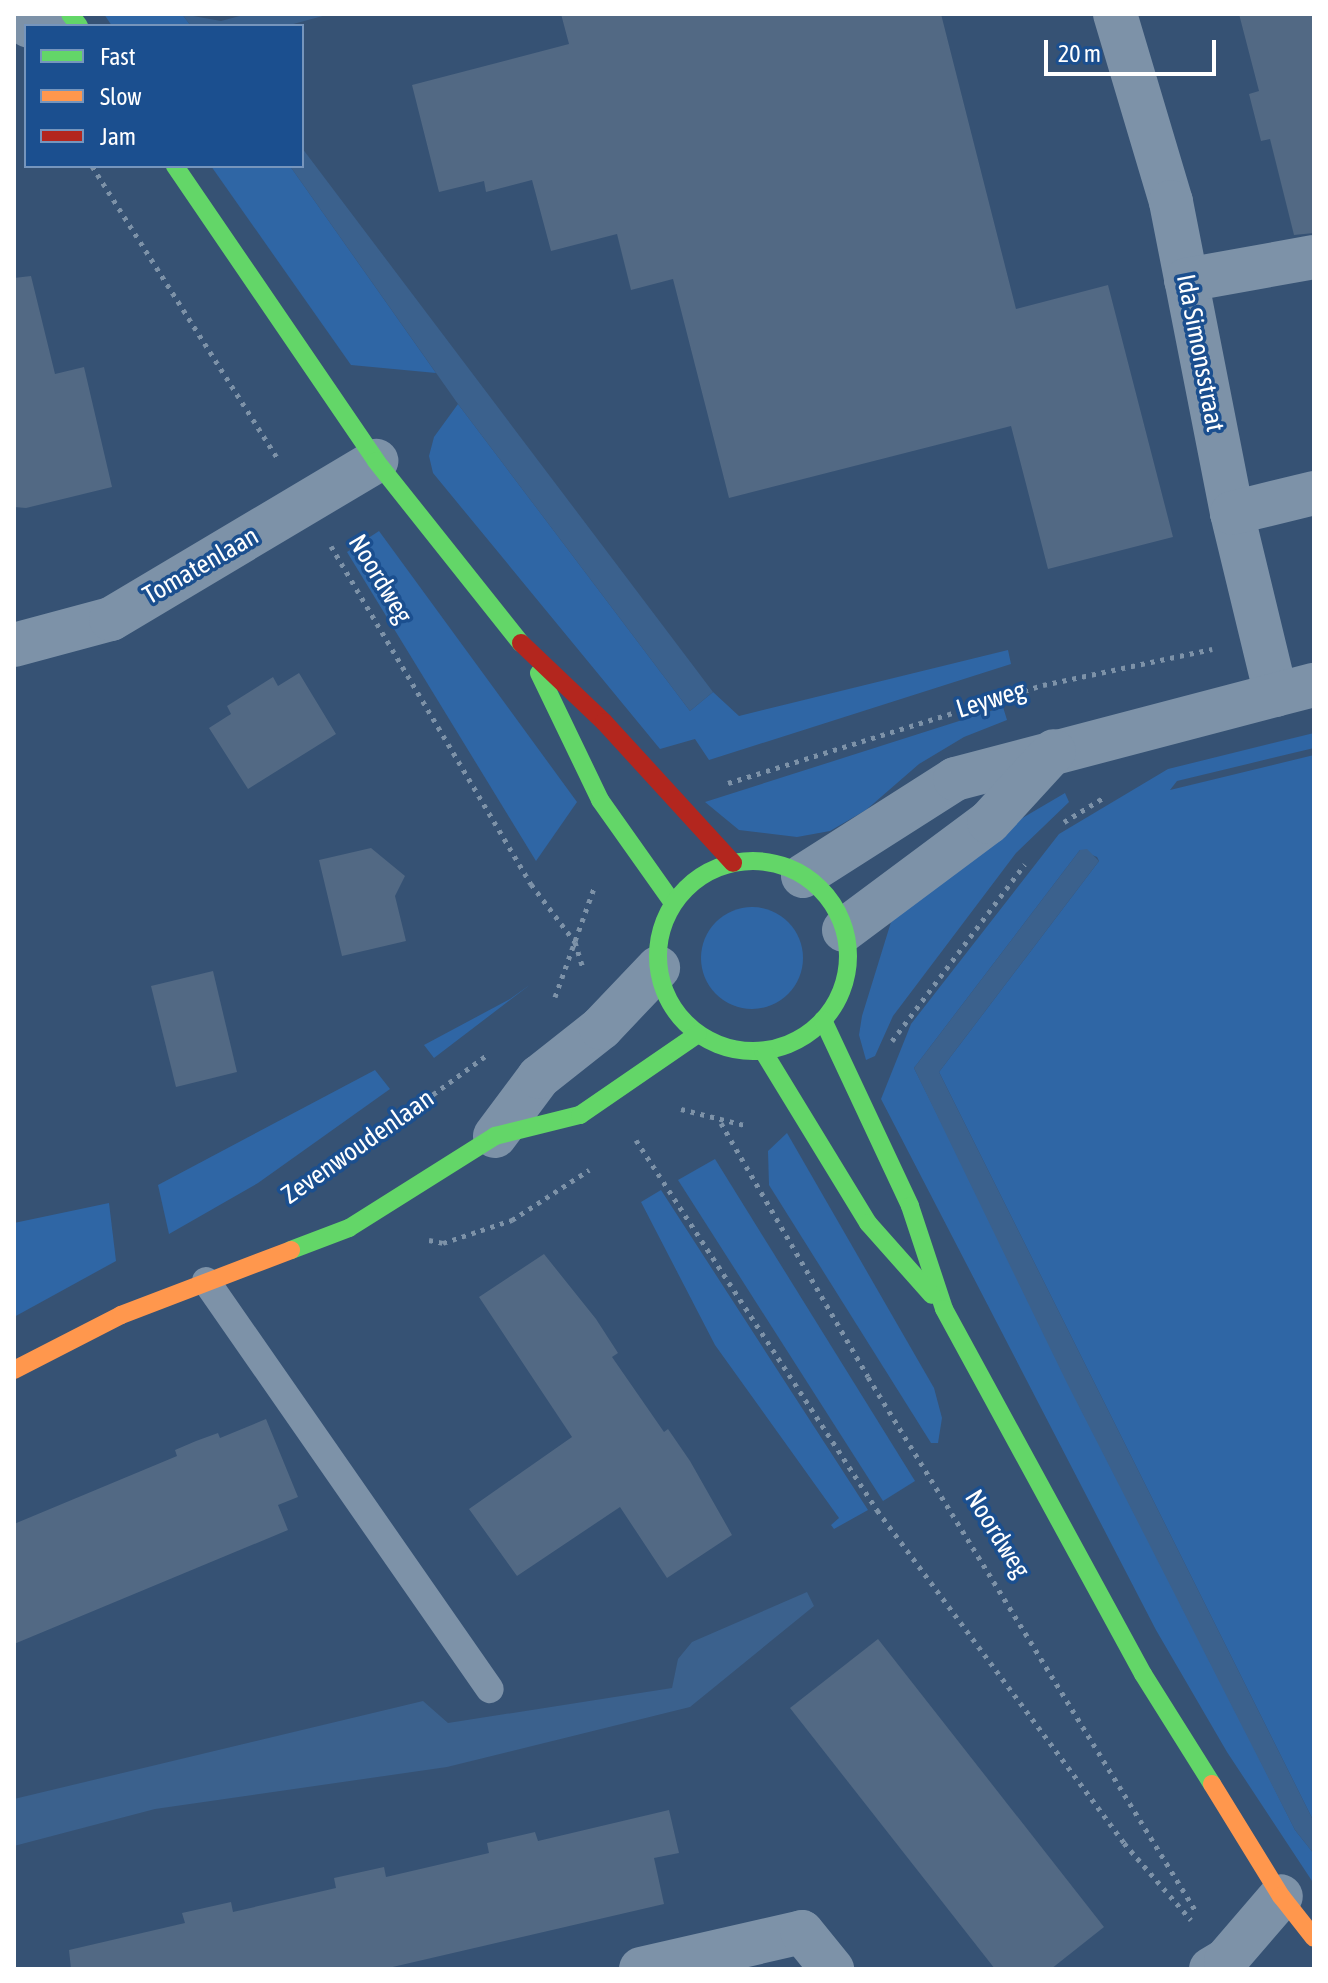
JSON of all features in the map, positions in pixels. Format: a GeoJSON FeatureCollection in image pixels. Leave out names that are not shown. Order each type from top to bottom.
{"type":"FeatureCollection","features":[{"type":"Feature","properties":{"kind":"street","name":"Ida Simonsstraat"},"geometry":{"type":"LineString","coordinates":[[1115,14],[1171,202],[1232,513],[1263,636],[1295,690]]}},
{"type":"Feature","properties":{"kind":"street"},"geometry":{"type":"LineString","coordinates":[[176,168],[376,461],[531,656],[604,722],[733,863]]}},
{"type":"Feature","properties":{"kind":"street"},"geometry":{"type":"LineString","coordinates":[[1186,280],[1314,257]]}},
{"type":"Feature","properties":{"kind":"street","name":"Tomatenlaan"},"geometry":{"type":"LineString","coordinates":[[14,645],[111,619],[376,461]]}},
{"type":"Feature","properties":{"kind":"street"},"geometry":{"type":"LineString","coordinates":[[1232,513],[1314,493]]}},
{"type":"Feature","properties":{"kind":"street"},"geometry":{"type":"LineString","coordinates":[[531,656],[600,800],[673,903]]}},
{"type":"Feature","properties":{"kind":"street"},"geometry":{"type":"LineString","coordinates":[[803,876],[955,779],[1295,690]]}},
{"type":"Feature","properties":{"kind":"street"},"geometry":{"type":"LineString","coordinates":[[844,930],[989,822],[1054,751]]}},
{"type":"Feature","properties":{"kind":"street"},"geometry":{"type":"LineString","coordinates":[[770,862],[803,876],[829,899],[844,930],[846,978],[823,1020],[796,1041],[763,1051],[729,1048],[698,1034],[672,1005],[658,968],[661,934],[673,903],[700,877],[733,863],[770,862]]}},
{"type":"Feature","properties":{"kind":"street","name":"Zevenwoudenlaan"},"geometry":{"type":"LineString","coordinates":[[495,1136],[539,1077],[601,1028],[658,968]]}},
{"type":"Feature","properties":{"kind":"street"},"geometry":{"type":"LineString","coordinates":[[823,1020],[910,1206],[944,1309],[1143,1674],[1281,1896],[1314,1938]]}},
{"type":"Feature","properties":{"kind":"street","name":"Zevenwoudenlaan"},"geometry":{"type":"LineString","coordinates":[[14,1370],[121,1315],[349,1228],[495,1136],[580,1115],[698,1034]]}},
{"type":"Feature","properties":{"kind":"street"},"geometry":{"type":"LineString","coordinates":[[763,1051],[868,1223],[944,1309]]}},
{"type":"Feature","properties":{"kind":"street"},"geometry":{"type":"LineString","coordinates":[[1218,1964],[1281,1896]]}},
{"type":"Feature","properties":{"kind":"street"},"geometry":{"type":"LineString","coordinates":[[641,1969],[802,1932],[832,1969]]}},
{"type":"Feature","properties":{"kind":"lane"},"geometry":{"type":"LineString","coordinates":[[206,1281],[490,1689]]}},
{"type":"Feature","properties":{"kind":"path","name":"Noordweg"},"geometry":{"type":"LineString","coordinates":[[93,168],[306,504],[531,884],[575,942],[601,1028]]}},
{"type":"Feature","properties":{"kind":"path","name":"Leyweg"},"geometry":{"type":"LineString","coordinates":[[676,804],[983,702],[1263,636]]}},
{"type":"Feature","properties":{"kind":"path"},"geometry":{"type":"LineString","coordinates":[[1053,828],[1107,795]]}},
{"type":"Feature","properties":{"kind":"path"},"geometry":{"type":"LineString","coordinates":[[858,1094],[880,1073],[899,1026],[1034,853]]}},
{"type":"Feature","properties":{"kind":"path"},"geometry":{"type":"LineString","coordinates":[[552,1006],[575,942]]}},
{"type":"Feature","properties":{"kind":"path","name":"Zevenwoudenlaan"},"geometry":{"type":"LineString","coordinates":[[300,1192],[501,1043]]}},
{"type":"Feature","properties":{"kind":"path"},"geometry":{"type":"LineString","coordinates":[[669,1113],[676,1108]]}},
{"type":"Feature","properties":{"kind":"path","name":"Noordweg"},"geometry":{"type":"LineString","coordinates":[[721,1122],[868,1377],[1218,1964]]}},
{"type":"Feature","properties":{"kind":"path"},"geometry":{"type":"LineString","coordinates":[[623,1147],[644,1132]]}},
{"type":"Feature","properties":{"kind":"path"},"geometry":{"type":"LineString","coordinates":[[635,1139],[877,1510],[1124,1843],[1218,1964]]}},
{"type":"Feature","properties":{"kind":"path"},"geometry":{"type":"LineString","coordinates":[[349,1228],[443,1243],[512,1220],[598,1163]]}},
{"type":"Feature","properties":{"kind":"shaded area"},"geometry":{"type":"Polygon","coordinates":[[[104,14],[182,14],[190,24],[111,24],[104,14]]]}},
{"type":"Feature","properties":{"kind":"shaded area"},"geometry":{"type":"Polygon","coordinates":[[[182,14],[221,21],[247,14],[330,14],[293,24],[190,24],[182,14]]]}},
{"type":"Feature","properties":{"kind":"shaded area"},"geometry":{"type":"Polygon","coordinates":[[[304,151],[713,692],[690,711],[458,404],[291,168],[304,168],[304,151]]]}},
{"type":"Feature","properties":{"kind":"shaded area"},"geometry":{"type":"Polygon","coordinates":[[[212,168],[291,168],[436,373],[351,365],[212,168]]]}},
{"type":"Feature","properties":{"kind":"shaded area"},"geometry":{"type":"Polygon","coordinates":[[[458,404],[690,711],[713,692],[739,716],[1008,650],[1011,664],[709,760],[695,739],[660,749],[433,473],[429,456],[434,437],[458,404]]]}},
{"type":"Feature","properties":{"kind":"shaded area"},"geometry":{"type":"Polygon","coordinates":[[[379,531],[577,802],[536,861],[347,552],[379,531]]]}},
{"type":"Feature","properties":{"kind":"shaded area"},"geometry":{"type":"Polygon","coordinates":[[[1003,707],[1007,720],[964,737],[919,764],[866,810],[830,831],[797,837],[739,830],[705,802],[1003,707]]]}},
{"type":"Feature","properties":{"kind":"shaded area"},"geometry":{"type":"Polygon","coordinates":[[[1314,733],[1314,748],[1177,781],[1170,790],[1314,755],[1314,1822],[939,1072],[1099,861],[1097,857],[1080,850],[914,1068],[1295,1830],[1314,1854],[1314,1884],[1227,1752],[1156,1630],[881,1099],[911,1024],[1059,834],[1168,769],[1314,733]]]}},
{"type":"Feature","properties":{"kind":"shaded area"},"geometry":{"type":"Polygon","coordinates":[[[1065,793],[1069,802],[1016,853],[893,1016],[875,1056],[866,1060],[859,1035],[862,1016],[891,922],[1019,820],[1065,793]]]}},
{"type":"Feature","properties":{"kind":"shaded area"},"geometry":{"type":"Polygon","coordinates":[[[1087,849],[1099,861],[939,1072],[1314,1822],[1314,1854],[1295,1830],[1067,1383],[914,1068],[1080,850],[1087,849]]]}},
{"type":"Feature","properties":{"kind":"shaded area"},"geometry":{"type":"Polygon","coordinates":[[[752,907],[771,911],[788,922],[799,939],[803,958],[799,977],[788,994],[771,1005],[752,1009],[733,1005],[716,994],[705,977],[701,958],[705,939],[716,922],[733,911],[752,907]]]}},
{"type":"Feature","properties":{"kind":"shaded area"},"geometry":{"type":"Polygon","coordinates":[[[531,984],[434,1058],[424,1045],[510,999],[531,984]]]}},
{"type":"Feature","properties":{"kind":"shaded area"},"geometry":{"type":"Polygon","coordinates":[[[375,1070],[390,1089],[258,1183],[169,1234],[158,1185],[375,1070]]]}},
{"type":"Feature","properties":{"kind":"shaded area"},"geometry":{"type":"Polygon","coordinates":[[[787,1133],[934,1388],[942,1418],[938,1443],[931,1443],[769,1185],[768,1151],[787,1133]]]}},
{"type":"Feature","properties":{"kind":"shaded area"},"geometry":{"type":"Polygon","coordinates":[[[715,1159],[915,1481],[883,1501],[678,1180],[715,1159]]]}},
{"type":"Feature","properties":{"kind":"shaded area"},"geometry":{"type":"Polygon","coordinates":[[[661,1190],[868,1510],[834,1529],[831,1525],[839,1518],[715,1345],[641,1202],[661,1190]]]}},
{"type":"Feature","properties":{"kind":"shaded area"},"geometry":{"type":"Polygon","coordinates":[[[109,1203],[116,1261],[14,1317],[14,1223],[109,1203]]]}},
{"type":"Feature","properties":{"kind":"shaded area"},"geometry":{"type":"Polygon","coordinates":[[[807,1592],[814,1606],[690,1707],[447,1767],[155,1809],[14,1846],[14,1799],[423,1701],[448,1723],[672,1688],[678,1659],[692,1642],[807,1592]]]}},
{"type":"Feature","properties":{"kind":"building"},"geometry":{"type":"Polygon","coordinates":[[[561,14],[941,14],[1016,309],[1108,285],[1173,537],[1048,569],[1011,426],[729,498],[673,279],[631,290],[617,234],[551,251],[532,180],[486,192],[484,181],[439,192],[412,85],[569,44],[561,14]]]}},
{"type":"Feature","properties":{"kind":"building"},"geometry":{"type":"Polygon","coordinates":[[[1239,14],[1314,14],[1314,233],[1294,235],[1270,139],[1261,141],[1249,94],[1259,91],[1239,14]]]}},
{"type":"Feature","properties":{"kind":"building"},"geometry":{"type":"Polygon","coordinates":[[[31,276],[55,374],[84,367],[112,487],[26,508],[14,507],[14,278],[31,276]]]}},
{"type":"Feature","properties":{"kind":"building"},"geometry":{"type":"Polygon","coordinates":[[[299,673],[336,734],[248,789],[209,728],[231,714],[227,706],[273,677],[278,686],[299,673]]]}},
{"type":"Feature","properties":{"kind":"building"},"geometry":{"type":"Polygon","coordinates":[[[371,848],[405,876],[395,896],[406,941],[342,956],[319,860],[371,848]]]}},
{"type":"Feature","properties":{"kind":"building"},"geometry":{"type":"Polygon","coordinates":[[[213,971],[237,1072],[176,1087],[151,986],[213,971]]]}},
{"type":"Feature","properties":{"kind":"building"},"geometry":{"type":"Polygon","coordinates":[[[544,1254],[596,1319],[618,1353],[612,1357],[664,1432],[668,1429],[690,1461],[732,1535],[667,1578],[620,1507],[517,1576],[469,1509],[572,1437],[479,1297],[544,1254]]]}},
{"type":"Feature","properties":{"kind":"building"},"geometry":{"type":"Polygon","coordinates":[[[266,1419],[298,1497],[278,1505],[288,1530],[14,1644],[14,1524],[177,1456],[175,1450],[196,1441],[218,1433],[220,1438],[266,1419]]]}},
{"type":"Feature","properties":{"kind":"building"},"geometry":{"type":"Polygon","coordinates":[[[878,1639],[1104,1927],[1051,1969],[995,1969],[790,1708],[878,1639]]]}},
{"type":"Feature","properties":{"kind":"building"},"geometry":{"type":"Polygon","coordinates":[[[669,1810],[679,1853],[654,1858],[664,1904],[384,1969],[71,1969],[69,1950],[185,1923],[182,1913],[231,1902],[233,1912],[336,1888],[334,1878],[384,1867],[386,1877],[489,1853],[487,1843],[535,1832],[538,1841],[669,1810]]]}},
{"type":"Feature","properties":{"kind":"traffic: fast"},"geometry":{"type":"LineString","coordinates":[[70,14],[78,24]]}},
{"type":"Feature","properties":{"kind":"traffic: fast"},"geometry":{"type":"LineString","coordinates":[[176,168],[376,461],[521,643]]}},
{"type":"Feature","properties":{"kind":"traffic: fast"},"geometry":{"type":"LineString","coordinates":[[539,673],[600,800],[673,903]]}},
{"type":"Feature","properties":{"kind":"traffic: fast"},"geometry":{"type":"LineString","coordinates":[[753,861],[789,868],[820,889],[841,920],[848,956],[841,992],[820,1023],[789,1044],[753,1051],[717,1044],[686,1023],[665,992],[658,956],[665,920],[686,889],[717,868],[753,861]]}},
{"type":"Feature","properties":{"kind":"traffic: fast"},"geometry":{"type":"LineString","coordinates":[[823,1020],[910,1206],[944,1309],[1143,1674],[1212,1784]]}},
{"type":"Feature","properties":{"kind":"traffic: fast"},"geometry":{"type":"LineString","coordinates":[[291,1250],[349,1228],[495,1136],[580,1115],[698,1034]]}},
{"type":"Feature","properties":{"kind":"traffic: fast"},"geometry":{"type":"LineString","coordinates":[[763,1051],[868,1223],[932,1295]]}},
{"type":"Feature","properties":{"kind":"traffic: slow"},"geometry":{"type":"LineString","coordinates":[[14,1370],[121,1315],[291,1250]]}},
{"type":"Feature","properties":{"kind":"traffic: slow"},"geometry":{"type":"LineString","coordinates":[[1212,1784],[1281,1896],[1314,1938]]}},
{"type":"Feature","properties":{"kind":"traffic: jam"},"geometry":{"type":"LineString","coordinates":[[521,643],[604,722],[733,863]]}}]}
